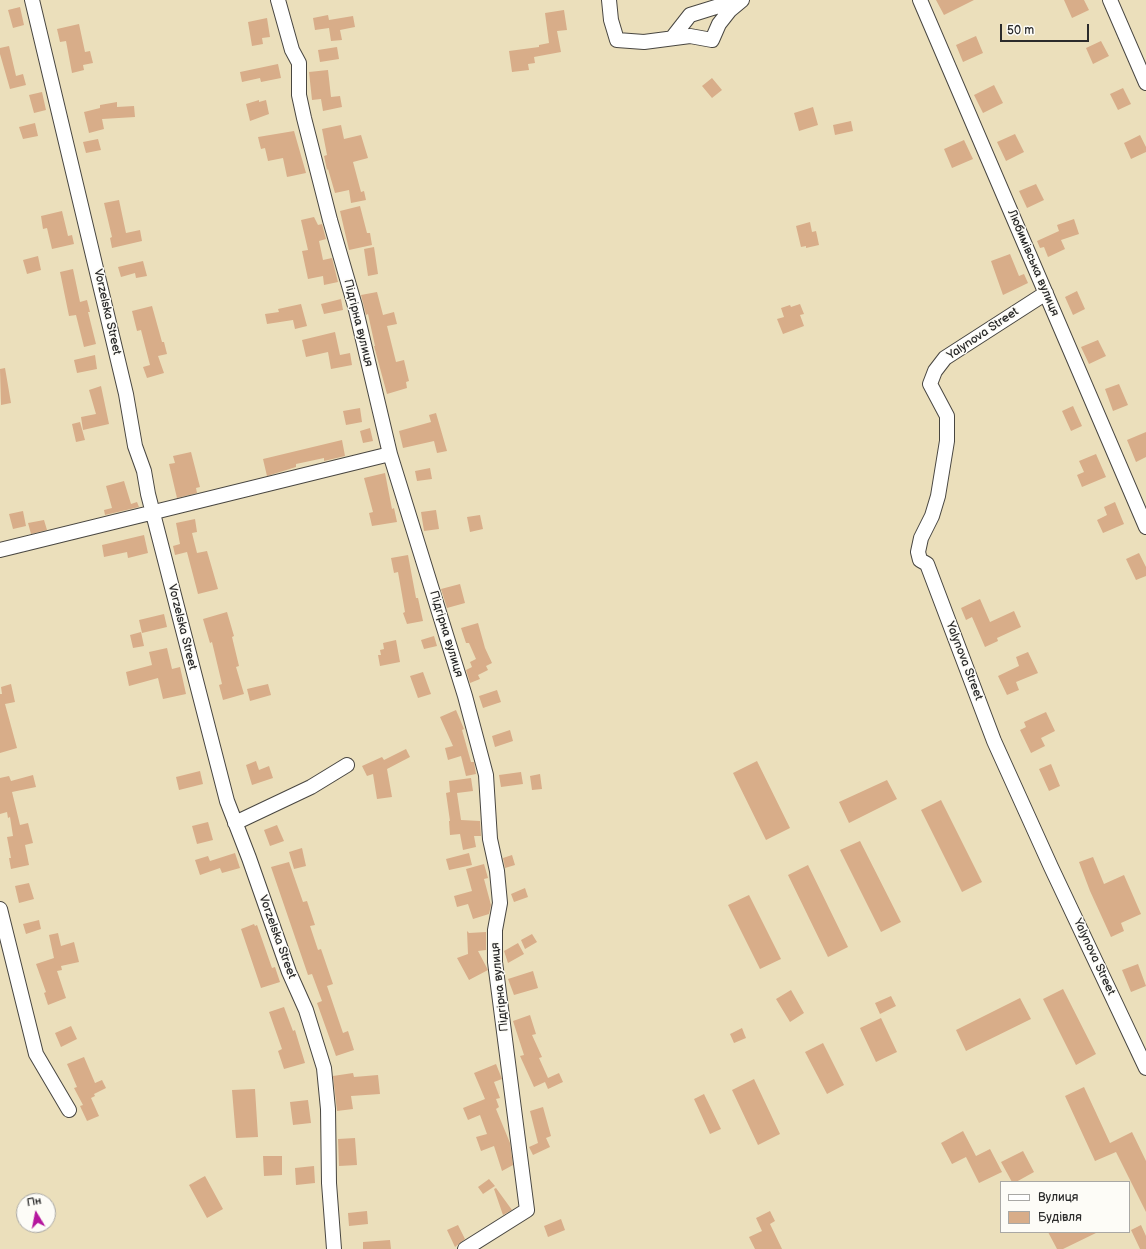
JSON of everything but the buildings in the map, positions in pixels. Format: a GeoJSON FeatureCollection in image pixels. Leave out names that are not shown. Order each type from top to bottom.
{"type":"FeatureCollection","features":[{"type":"Feature","properties":{"kind":"street","name":"Vorzelska Street"},"geometry":{"type":"LineString","coordinates":[[32,0],[126,394],[135,446],[144,471],[153,512],[221,778],[235,823],[249,858],[289,972],[306,1010],[324,1068],[328,1109],[329,1183],[334,1249]]}},
{"type":"Feature","properties":{"kind":"street","name":"Підгірна вулиця"},"geometry":{"type":"LineString","coordinates":[[278,0],[292,50],[299,62],[299,94],[304,118],[330,220],[355,306],[390,454],[465,696],[486,775],[490,839],[497,871],[500,903],[495,930],[495,962],[527,1210],[466,1249]]}},
{"type":"Feature","properties":{"kind":"street"},"geometry":{"type":"LineString","coordinates":[[609,0],[611,20],[617,40],[644,42],[690,36],[712,40],[719,24],[730,10],[741,0]]}},
{"type":"Feature","properties":{"kind":"street"},"geometry":{"type":"LineString","coordinates":[[672,38],[690,16],[741,0]]}},
{"type":"Feature","properties":{"kind":"street","name":"Любимівська вулиця"},"geometry":{"type":"LineString","coordinates":[[920,0],[1146,527]]}},
{"type":"Feature","properties":{"kind":"street"},"geometry":{"type":"LineString","coordinates":[[1110,0],[1146,82]]}},
{"type":"Feature","properties":{"kind":"street","name":"Yalynova Street"},"geometry":{"type":"LineString","coordinates":[[1046,293],[945,358],[935,371],[930,384],[947,416],[947,441],[938,496],[932,516],[920,538],[918,552],[920,560],[927,564],[994,740],[1051,868],[1144,1059]]}},
{"type":"Feature","properties":{"kind":"street"},"geometry":{"type":"LineString","coordinates":[[0,550],[390,454]]}},
{"type":"Feature","properties":{"kind":"street"},"geometry":{"type":"LineString","coordinates":[[235,823],[311,787],[347,765]]}},
{"type":"Feature","properties":{"kind":"street"},"geometry":{"type":"LineString","coordinates":[[0,909],[36,1054],[69,1110]]}}]}
